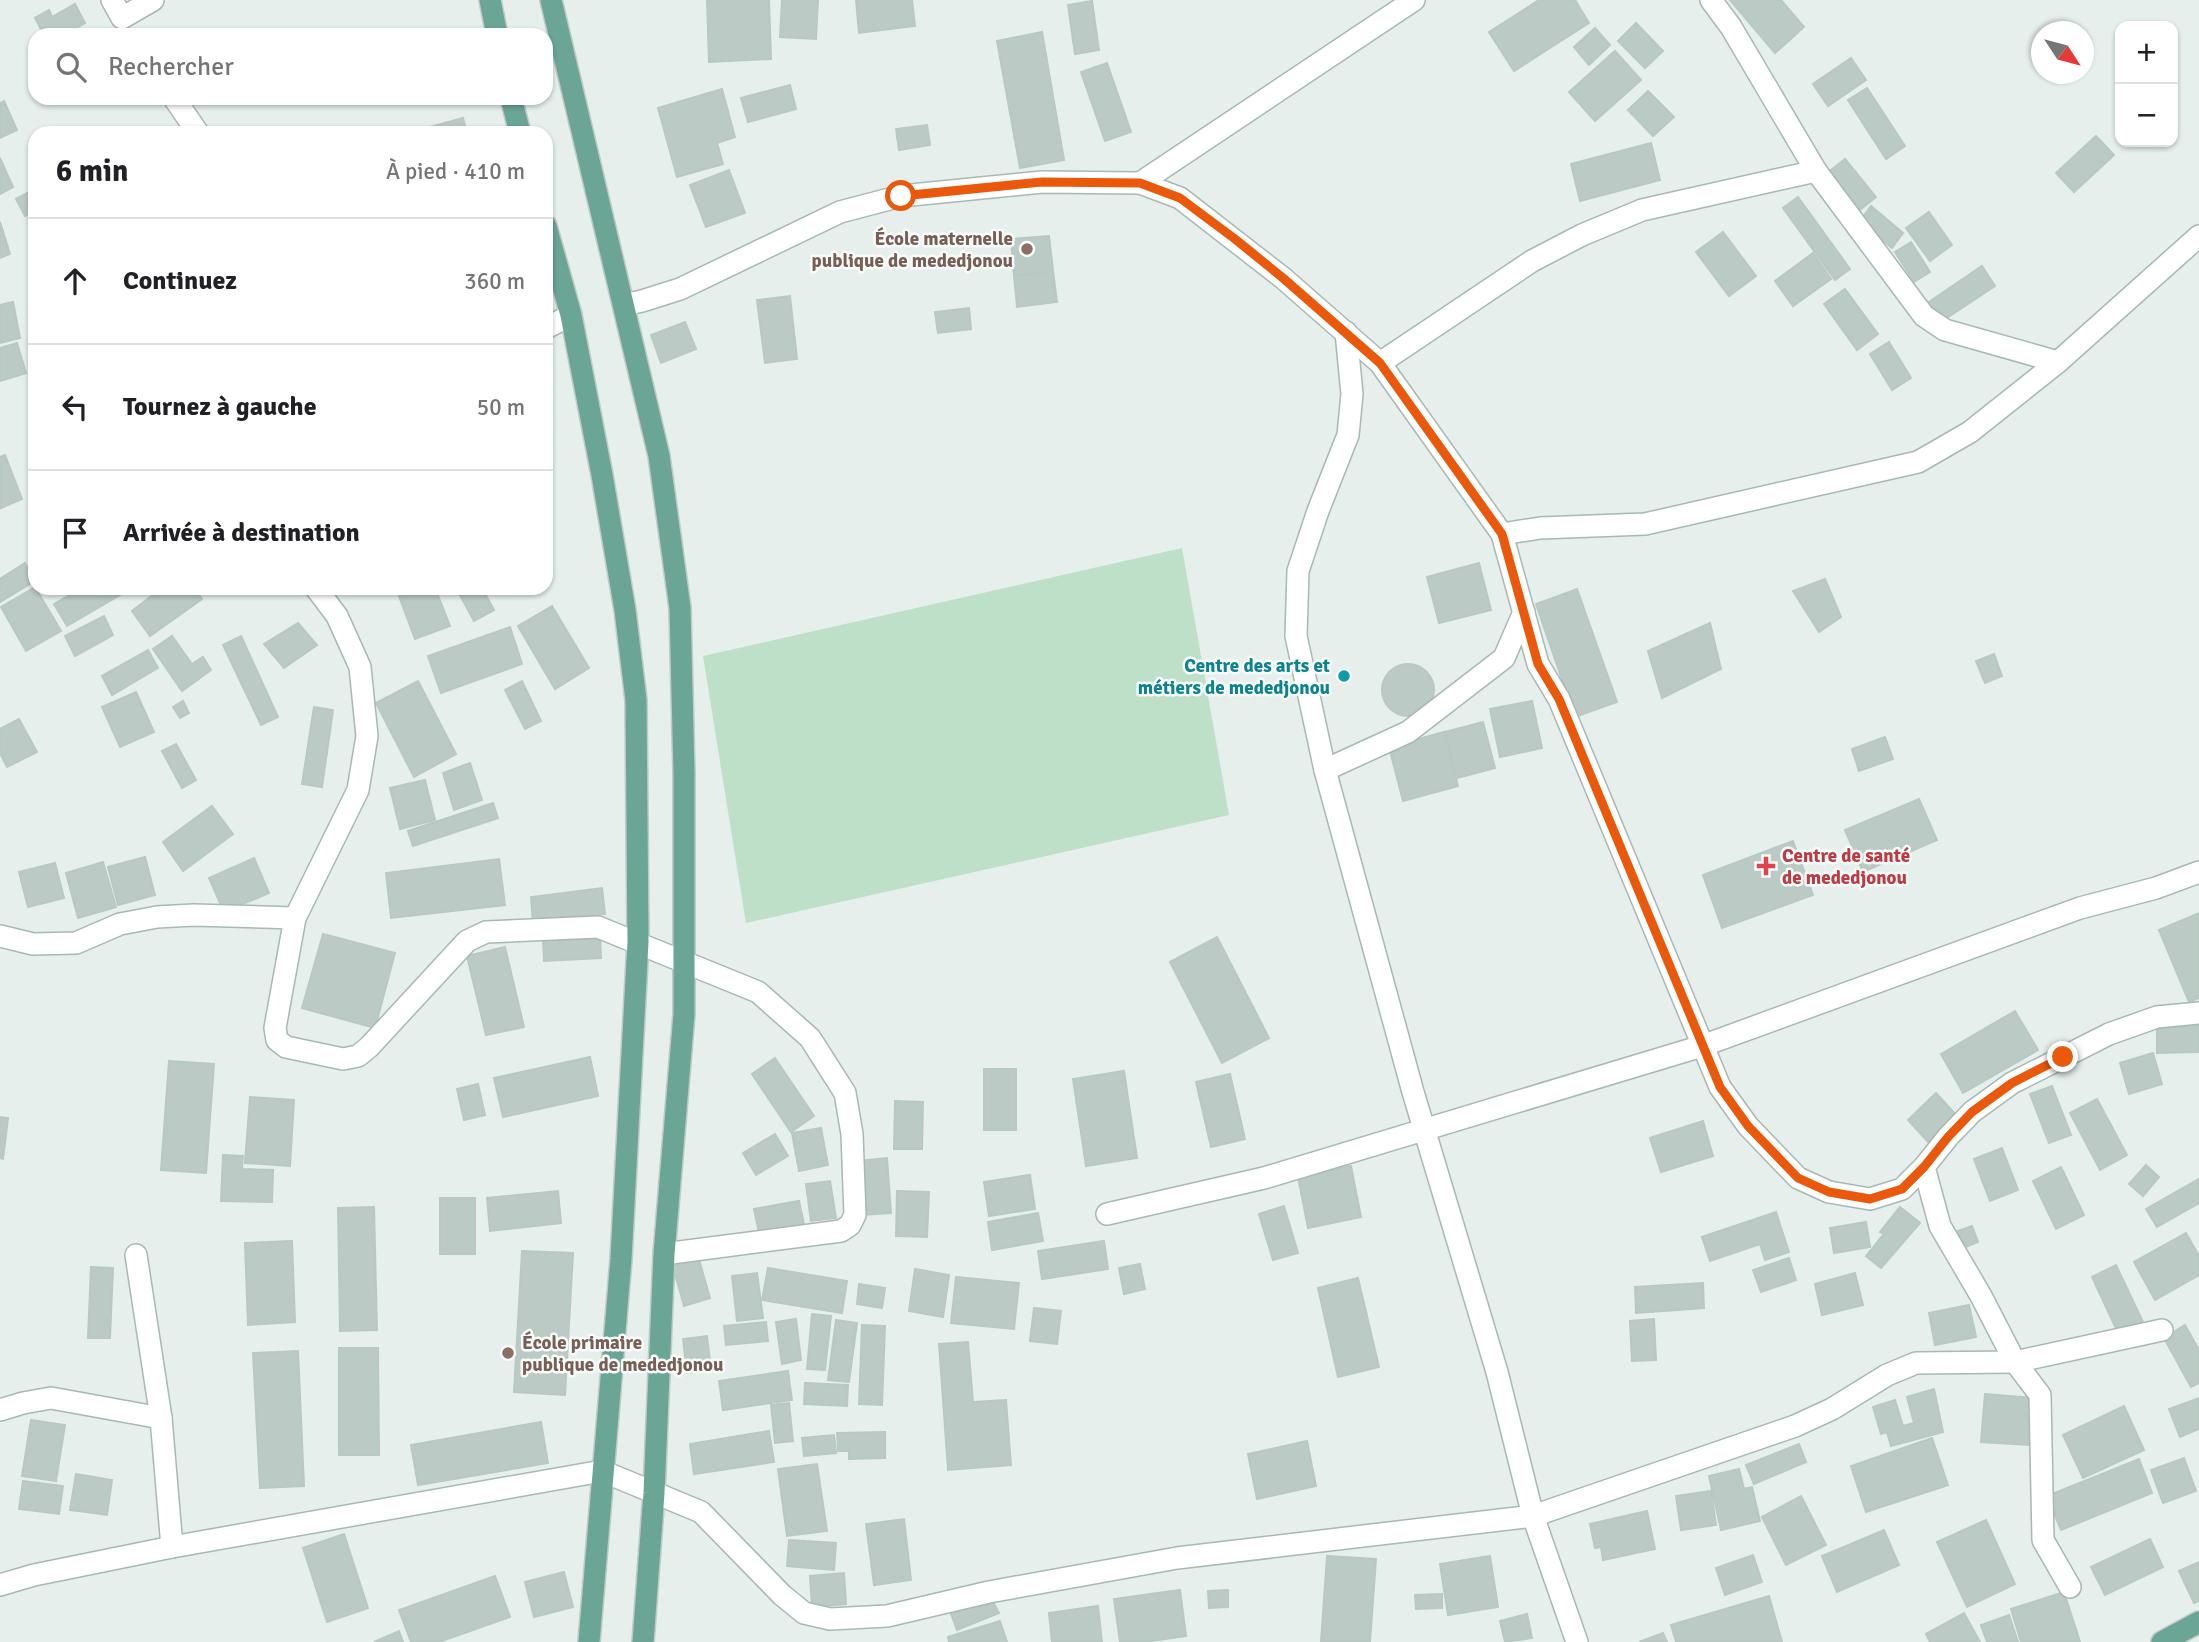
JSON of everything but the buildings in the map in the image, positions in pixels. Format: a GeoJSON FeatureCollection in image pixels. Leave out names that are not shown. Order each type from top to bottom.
{"type":"FeatureCollection","features":[{"type":"Feature","properties":{"kind":"main road"},"geometry":{"type":"LineString","coordinates":[[490,0],[496,28]]}},
{"type":"Feature","properties":{"kind":"main road"},"geometry":{"type":"LineString","coordinates":[[551,0],[659,456],[680,608],[684,773],[684,1014],[664,1254],[654,1493],[643,1642]]}},
{"type":"Feature","properties":{"kind":"main road"},"geometry":{"type":"LineString","coordinates":[[514,105],[518,126]]}},
{"type":"Feature","properties":{"kind":"main road"},"geometry":{"type":"LineString","coordinates":[[553,251],[571,315],[623,596],[636,700],[638,942],[621,1259],[589,1642]]}},
{"type":"Feature","properties":{"kind":"main road"},"geometry":{"type":"LineString","coordinates":[[2162,1642],[2199,1622]]}},
{"type":"Feature","properties":{"kind":"street"},"geometry":{"type":"LineString","coordinates":[[122,18],[153,0]]}},
{"type":"Feature","properties":{"kind":"street"},"geometry":{"type":"LineString","coordinates":[[1140,183],[1414,0]]}},
{"type":"Feature","properties":{"kind":"street"},"geometry":{"type":"LineString","coordinates":[[1711,0],[1731,27],[1816,171],[1924,316],[1945,330],[2058,362]]}},
{"type":"Feature","properties":{"kind":"street"},"geometry":{"type":"LineString","coordinates":[[179,105],[193,126]]}},
{"type":"Feature","properties":{"kind":"street"},"geometry":{"type":"LineString","coordinates":[[1380,363],[1532,261],[1582,235],[1642,210],[1816,171]]}},
{"type":"Feature","properties":{"kind":"street"},"geometry":{"type":"LineString","coordinates":[[624,305],[680,289],[840,212],[901,196],[1042,182],[1140,183],[1180,198],[1283,278],[1380,363],[1502,534],[1538,664],[1559,699],[1720,1087],[1748,1126],[1798,1178],[1829,1192],[1870,1199],[1902,1189],[1972,1112],[2012,1083],[2109,1034],[2157,1017],[2199,1013]]}},
{"type":"Feature","properties":{"kind":"street"},"geometry":{"type":"LineString","coordinates":[[1502,534],[1540,528],[1645,524],[1918,462],[1970,432],[2058,362],[2199,236]]}},
{"type":"Feature","properties":{"kind":"street"},"geometry":{"type":"LineString","coordinates":[[553,324],[571,315]]}},
{"type":"Feature","properties":{"kind":"street"},"geometry":{"type":"LineString","coordinates":[[1346,332],[1352,394],[1348,435],[1298,571],[1296,636],[1325,770],[1413,1092],[1497,1372],[1533,1516],[1577,1642]]}},
{"type":"Feature","properties":{"kind":"street"},"geometry":{"type":"LineString","coordinates":[[321,595],[337,616],[360,667],[367,736],[358,790],[295,918],[275,1028],[277,1040],[286,1047],[344,1059],[358,1056],[467,942],[486,932],[598,927],[758,992],[810,1038],[845,1093],[852,1135],[855,1214],[850,1225],[841,1231],[664,1254]]}},
{"type":"Feature","properties":{"kind":"street"},"geometry":{"type":"LineString","coordinates":[[1325,770],[1408,732],[1504,658],[1524,612]]}},
{"type":"Feature","properties":{"kind":"street"},"geometry":{"type":"LineString","coordinates":[[1107,1214],[1264,1178],[1702,1046],[2080,908],[2156,888],[2199,872]]}},
{"type":"Feature","properties":{"kind":"street"},"geometry":{"type":"LineString","coordinates":[[0,936],[33,944],[76,943],[120,924],[157,917],[193,915],[295,918]]}},
{"type":"Feature","properties":{"kind":"street"},"geometry":{"type":"LineString","coordinates":[[1924,1167],[1940,1226],[2015,1362],[2040,1395],[2043,1540],[2070,1587]]}},
{"type":"Feature","properties":{"kind":"street"},"geometry":{"type":"LineString","coordinates":[[135,1255],[161,1418],[172,1547]]}},
{"type":"Feature","properties":{"kind":"street"},"geometry":{"type":"LineString","coordinates":[[0,1585],[34,1575],[172,1547],[602,1471],[701,1513],[782,1595],[804,1613],[830,1619],[887,1616],[989,1592],[1177,1558],[1533,1516],[1795,1426],[1832,1409],[1887,1375],[1916,1363],[2015,1362],[2162,1331]]}},
{"type":"Feature","properties":{"kind":"street"},"geometry":{"type":"LineString","coordinates":[[0,1410],[51,1398],[161,1418]]}},
{"type":"Feature","properties":{"kind":"green space"},"geometry":{"type":"Polygon","coordinates":[[[1182,548],[1229,815],[746,923],[703,656],[1182,548]]]}},
{"type":"Feature","properties":{"kind":"place","name":"École maternelle publique de mededjonou"},"geometry":{"type":"Point","coordinates":[1027,249]}},
{"type":"Feature","properties":{"kind":"place","name":"Centre des arts et métiers de mededjonou"},"geometry":{"type":"Point","coordinates":[1344,676]}},
{"type":"Feature","properties":{"kind":"place","name":"Centre de santé de mededjonou"},"geometry":{"type":"Point","coordinates":[1766,866]}},
{"type":"Feature","properties":{"kind":"place","name":"École primaire publique de mededjonou"},"geometry":{"type":"Point","coordinates":[508,1353]}},
{"type":"Feature","properties":{"kind":"route"},"geometry":{"type":"LineString","coordinates":[[901,196],[1042,182],[1140,183],[1180,198],[1235,239],[1380,363],[1502,534],[1538,664],[1559,699],[1720,1087],[1748,1126],[1798,1178],[1829,1192],[1870,1199],[1902,1189],[1972,1112],[2012,1083],[2063,1057]]}}]}
